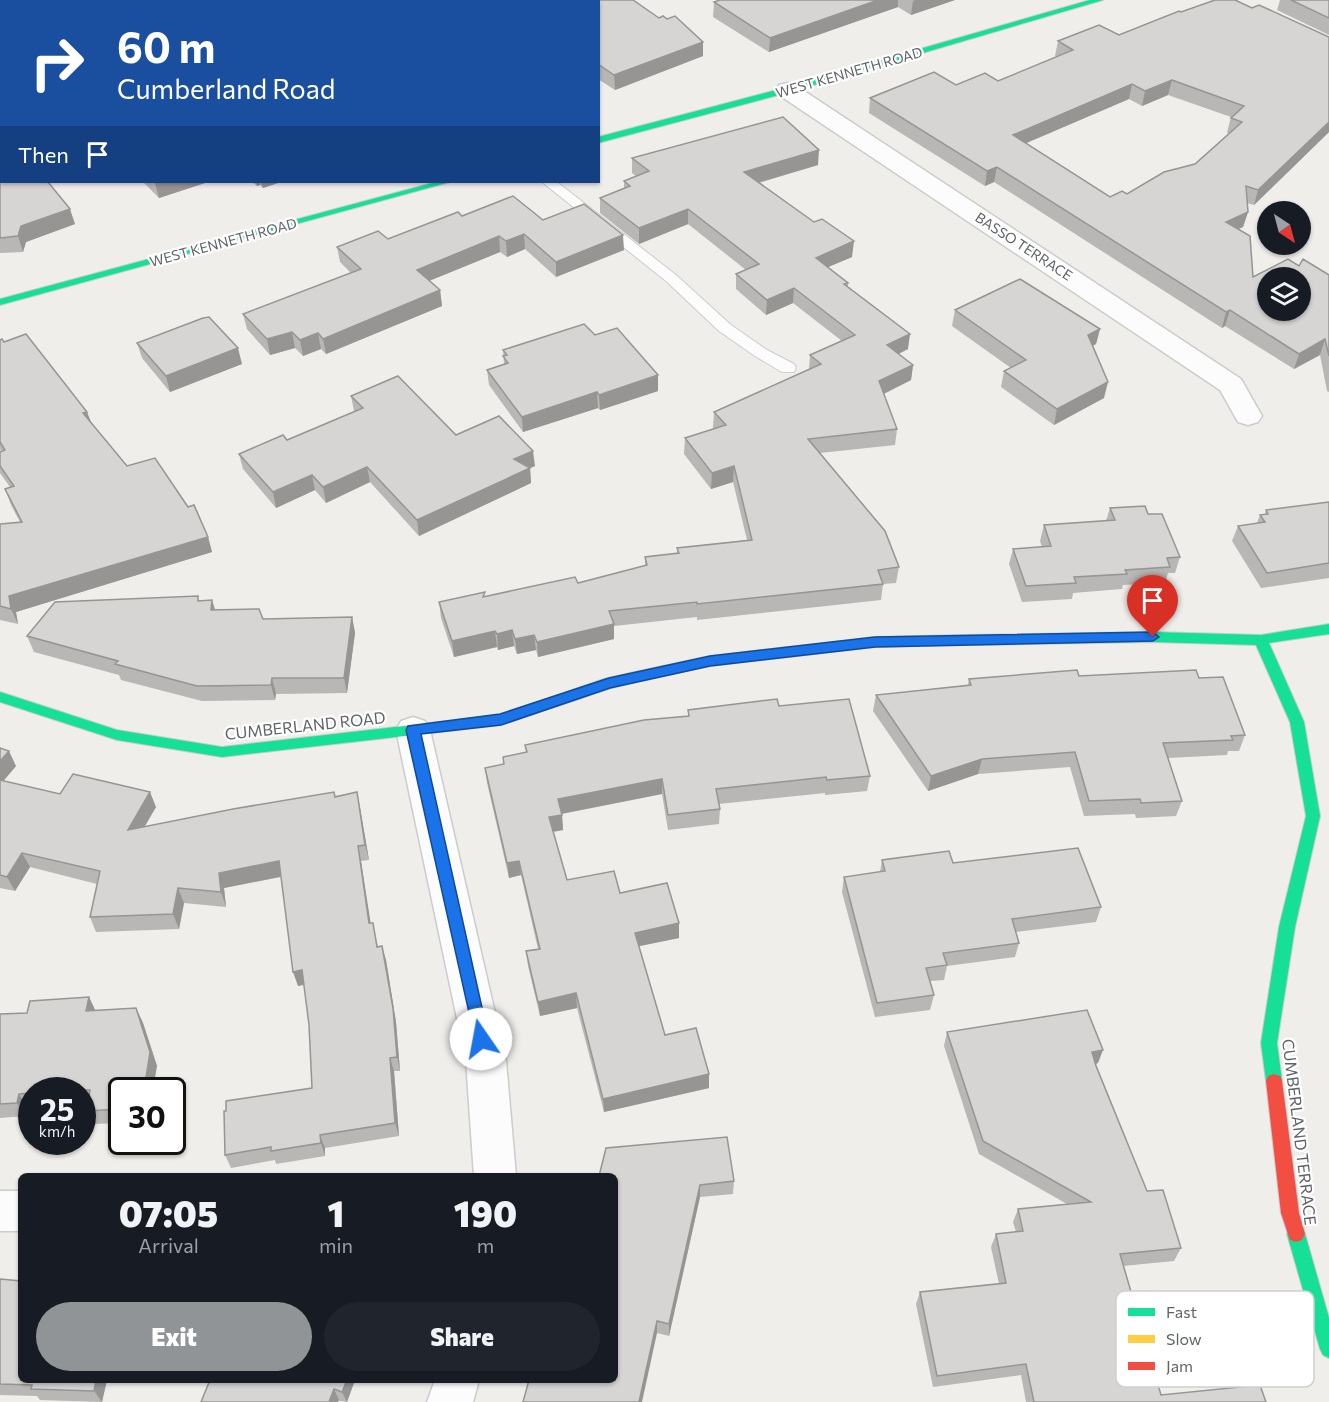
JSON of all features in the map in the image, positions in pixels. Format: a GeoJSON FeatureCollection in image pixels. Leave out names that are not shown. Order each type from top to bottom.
{"type":"FeatureCollection","features":[{"type":"Feature","properties":{"kind":"street","name":"WEST KENNETH ROAD"},"geometry":{"type":"LineString","coordinates":[[600,139],[787,90],[1099,0]]}},
{"type":"Feature","properties":{"kind":"street","name":"BASSO TERRACE"},"geometry":{"type":"LineString","coordinates":[[787,90],[1188,355],[1230,386],[1248,416]]}},
{"type":"Feature","properties":{"kind":"street","name":"WEST KENNETH ROAD"},"geometry":{"type":"LineString","coordinates":[[0,302],[442,183]]}},
{"type":"Feature","properties":{"kind":"street","name":"CUMBERLAND ROAD"},"geometry":{"type":"LineString","coordinates":[[0,697],[117,735],[222,752],[501,720],[609,683],[710,661],[875,642],[1153,637],[1261,640],[1329,629]]}},
{"type":"Feature","properties":{"kind":"street","name":"CUMBERLAND TERRACE"},"geometry":{"type":"LineString","coordinates":[[1261,640],[1297,722],[1313,816],[1287,927],[1269,1043],[1290,1213],[1312,1291]]}},
{"type":"Feature","properties":{"kind":"street"},"geometry":{"type":"LineString","coordinates":[[413,730],[486,1061],[495,1143],[495,1173]]}},
{"type":"Feature","properties":{"kind":"street"},"geometry":{"type":"LineString","coordinates":[[0,1211],[18,1211]]}},
{"type":"Feature","properties":{"kind":"street","name":"CUMBERLAND TERRACE"},"geometry":{"type":"LineString","coordinates":[[1314,1297],[1329,1349]]}},
{"type":"Feature","properties":{"kind":"street"},"geometry":{"type":"LineString","coordinates":[[450,1402],[456,1383]]}},
{"type":"Feature","properties":{"kind":"lane"},"geometry":{"type":"LineString","coordinates":[[550,183],[671,278],[725,328],[761,353],[788,368]]}},
{"type":"Feature","properties":{"kind":"building"},"geometry":{"type":"Polygon","coordinates":[[[600,0],[633,0],[659,18],[663,16],[667,19],[675,16],[703,42],[614,75],[600,65],[600,0]]]}},
{"type":"Feature","properties":{"kind":"building"},"geometry":{"type":"Polygon","coordinates":[[[720,0],[878,0],[770,38],[714,2],[720,0]]]}},
{"type":"Feature","properties":{"kind":"building"},"geometry":{"type":"Polygon","coordinates":[[[1215,0],[1235,0],[1252,8],[1259,5],[1329,37],[1329,122],[1258,190],[1246,186],[1248,212],[1226,222],[1250,236],[1253,277],[1257,275],[1257,321],[1311,321],[1311,267],[1272,267],[1288,259],[1299,266],[1303,259],[1329,275],[1329,356],[1325,339],[1299,354],[1230,310],[1226,312],[997,167],[987,171],[870,98],[934,72],[956,85],[985,73],[998,81],[1073,50],[1058,41],[1099,25],[1119,35],[1179,11],[1215,0]],[[1172,80],[1145,91],[1132,84],[1013,135],[1110,197],[1122,191],[1127,194],[1164,172],[1195,164],[1242,122],[1231,118],[1244,106],[1172,80]]]}},
{"type":"Feature","properties":{"kind":"building"},"geometry":{"type":"Polygon","coordinates":[[[1291,0],[1329,0],[1329,18],[1291,0]]]}},
{"type":"Feature","properties":{"kind":"building"},"geometry":{"type":"Polygon","coordinates":[[[783,117],[819,150],[744,172],[814,222],[822,219],[854,241],[816,258],[848,283],[844,284],[910,334],[887,345],[913,365],[879,381],[897,429],[808,439],[885,531],[899,567],[878,570],[883,584],[609,611],[614,624],[537,642],[534,635],[515,639],[512,630],[497,634],[495,631],[452,641],[439,602],[485,592],[483,597],[575,577],[578,583],[647,565],[645,557],[679,553],[677,548],[752,540],[734,466],[712,473],[685,438],[726,425],[714,412],[821,364],[810,355],[855,335],[794,288],[767,300],[736,274],[759,264],[688,209],[639,228],[600,198],[630,186],[624,181],[649,171],[632,158],[783,117]]]}},
{"type":"Feature","properties":{"kind":"building"},"geometry":{"type":"Polygon","coordinates":[[[0,183],[49,183],[70,209],[21,226],[18,236],[0,238],[0,183]]]}},
{"type":"Feature","properties":{"kind":"building"},"geometry":{"type":"Polygon","coordinates":[[[513,196],[543,220],[584,204],[623,235],[556,262],[524,234],[506,241],[499,236],[417,270],[440,290],[323,339],[318,333],[300,340],[292,332],[267,339],[243,314],[361,269],[337,247],[378,231],[388,239],[458,212],[462,216],[513,196]]]}},
{"type":"Feature","properties":{"kind":"building"},"geometry":{"type":"Polygon","coordinates":[[[1020,279],[1100,329],[1088,335],[1108,382],[1057,409],[1004,371],[1026,360],[955,310],[1020,279]]]}},
{"type":"Feature","properties":{"kind":"building"},"geometry":{"type":"Polygon","coordinates":[[[209,317],[238,348],[166,376],[137,343],[203,318],[209,317]]]}},
{"type":"Feature","properties":{"kind":"building"},"geometry":{"type":"Polygon","coordinates":[[[584,324],[595,335],[617,328],[658,375],[522,417],[487,370],[508,363],[503,356],[507,355],[503,350],[584,324]]]}},
{"type":"Feature","properties":{"kind":"building"},"geometry":{"type":"Polygon","coordinates":[[[26,334],[87,412],[83,413],[127,466],[155,458],[188,507],[194,505],[208,537],[9,596],[11,609],[0,606],[0,524],[22,522],[5,489],[14,486],[0,466],[0,452],[5,450],[0,442],[0,340],[4,342],[26,334]]]}},
{"type":"Feature","properties":{"kind":"building"},"geometry":{"type":"Polygon","coordinates":[[[398,376],[456,435],[499,416],[533,451],[514,459],[530,468],[417,520],[367,467],[323,487],[312,475],[273,492],[239,454],[283,435],[287,440],[363,408],[351,396],[398,376]]]}},
{"type":"Feature","properties":{"kind":"building"},"geometry":{"type":"Polygon","coordinates":[[[1329,502],[1329,563],[1267,573],[1238,526],[1265,522],[1260,515],[1268,514],[1266,510],[1329,502]]]}},
{"type":"Feature","properties":{"kind":"building"},"geometry":{"type":"Polygon","coordinates":[[[1145,506],[1148,514],[1162,514],[1180,557],[1167,558],[1170,567],[1125,570],[1127,574],[1074,577],[1076,583],[1026,586],[1013,549],[1051,546],[1044,525],[1115,520],[1110,508],[1145,506]]]}},
{"type":"Feature","properties":{"kind":"building"},"geometry":{"type":"Polygon","coordinates":[[[198,596],[198,601],[212,600],[211,610],[259,609],[263,619],[352,617],[344,678],[272,678],[271,685],[197,686],[115,664],[118,661],[27,636],[55,602],[198,596]]]}},
{"type":"Feature","properties":{"kind":"building"},"geometry":{"type":"Polygon","coordinates":[[[1077,670],[1079,676],[1196,670],[1199,678],[1223,677],[1245,735],[1231,736],[1233,740],[1163,743],[1182,801],[1141,803],[1140,799],[1089,801],[1075,752],[982,759],[931,776],[876,695],[971,685],[969,679],[1077,670]]]}},
{"type":"Feature","properties":{"kind":"building"},"geometry":{"type":"Polygon","coordinates":[[[777,699],[779,706],[849,699],[870,776],[827,780],[826,777],[716,789],[720,809],[668,815],[662,779],[558,799],[562,815],[549,817],[567,880],[614,871],[620,893],[667,883],[679,923],[635,933],[665,1035],[696,1028],[709,1074],[603,1099],[576,993],[538,1002],[526,951],[540,949],[519,861],[507,863],[485,768],[504,764],[503,757],[527,752],[525,745],[644,720],[689,716],[688,710],[777,699]]]}},
{"type":"Feature","properties":{"kind":"building"},"geometry":{"type":"Polygon","coordinates":[[[0,748],[9,751],[0,761],[0,748]]]}},
{"type":"Feature","properties":{"kind":"building"},"geometry":{"type":"Polygon","coordinates":[[[73,774],[150,792],[128,830],[334,792],[335,797],[357,792],[365,845],[358,846],[369,923],[373,923],[377,947],[382,946],[393,1008],[397,1057],[390,1058],[395,1123],[320,1135],[321,1143],[271,1151],[271,1147],[225,1155],[224,1111],[226,1111],[226,1101],[312,1088],[309,1025],[302,970],[293,972],[279,861],[219,873],[221,892],[178,888],[173,914],[90,917],[100,871],[22,853],[7,877],[0,875],[0,780],[60,794],[73,774]]]}},
{"type":"Feature","properties":{"kind":"building"},"geometry":{"type":"Polygon","coordinates":[[[1078,848],[1101,907],[1012,919],[1019,943],[943,953],[947,965],[926,968],[934,995],[877,1003],[844,877],[885,871],[882,860],[949,851],[953,863],[1078,848]]]}},
{"type":"Feature","properties":{"kind":"building"},"geometry":{"type":"Polygon","coordinates":[[[89,997],[86,1011],[136,1008],[150,1052],[146,1077],[108,1077],[108,1110],[96,1110],[96,1077],[18,1077],[17,1103],[0,1104],[0,1014],[27,1013],[30,1001],[89,997]]]}},
{"type":"Feature","properties":{"kind":"building"},"geometry":{"type":"Polygon","coordinates":[[[1087,1010],[1103,1050],[1092,1052],[1096,1066],[1147,1191],[1163,1190],[1181,1248],[1120,1254],[1131,1291],[1116,1291],[1116,1387],[1159,1387],[1161,1395],[1261,1387],[1266,1402],[1034,1402],[1026,1364],[937,1376],[920,1292],[1006,1283],[996,1234],[1023,1231],[1018,1209],[1091,1202],[983,1141],[947,1032],[1087,1010]]]}},
{"type":"Feature","properties":{"kind":"building"},"geometry":{"type":"Polygon","coordinates":[[[727,1137],[734,1181],[700,1185],[669,1324],[657,1321],[639,1402],[523,1402],[528,1383],[618,1383],[618,1173],[600,1173],[606,1148],[727,1137]]]}},
{"type":"Feature","properties":{"kind":"building"},"geometry":{"type":"Polygon","coordinates":[[[0,1279],[18,1281],[18,1383],[95,1383],[94,1391],[31,1389],[32,1385],[0,1384],[0,1279]]]}},
{"type":"Feature","properties":{"kind":"building"},"geometry":{"type":"Polygon","coordinates":[[[209,1383],[346,1383],[342,1392],[334,1389],[329,1402],[201,1402],[209,1383]]]}},
{"type":"Feature","properties":{"kind":"traffic: fast"},"geometry":{"type":"LineString","coordinates":[[600,139],[787,90],[1099,0]]}},
{"type":"Feature","properties":{"kind":"traffic: fast"},"geometry":{"type":"LineString","coordinates":[[0,302],[441,183]]}},
{"type":"Feature","properties":{"kind":"traffic: fast"},"geometry":{"type":"LineString","coordinates":[[967,640],[1153,637],[1261,640],[1329,629]]}},
{"type":"Feature","properties":{"kind":"traffic: fast"},"geometry":{"type":"LineString","coordinates":[[1261,640],[1297,722],[1313,816],[1287,927],[1269,1043],[1274,1081]]}},
{"type":"Feature","properties":{"kind":"traffic: fast"},"geometry":{"type":"LineString","coordinates":[[0,697],[117,735],[222,752],[501,720],[630,678]]}},
{"type":"Feature","properties":{"kind":"traffic: fast"},"geometry":{"type":"LineString","coordinates":[[1296,1234],[1312,1291]]}},
{"type":"Feature","properties":{"kind":"traffic: fast"},"geometry":{"type":"LineString","coordinates":[[1314,1297],[1329,1349]]}},
{"type":"Feature","properties":{"kind":"traffic: slow"},"geometry":{"type":"LineString","coordinates":[[630,678],[710,661],[875,642],[967,640]]}},
{"type":"Feature","properties":{"kind":"traffic: jam"},"geometry":{"type":"LineString","coordinates":[[1274,1081],[1290,1213],[1296,1234]]}},
{"type":"Feature","properties":{"kind":"route"},"geometry":{"type":"LineString","coordinates":[[481,1039],[413,730],[501,720],[609,683],[710,661],[875,642],[1153,637]]}}]}
